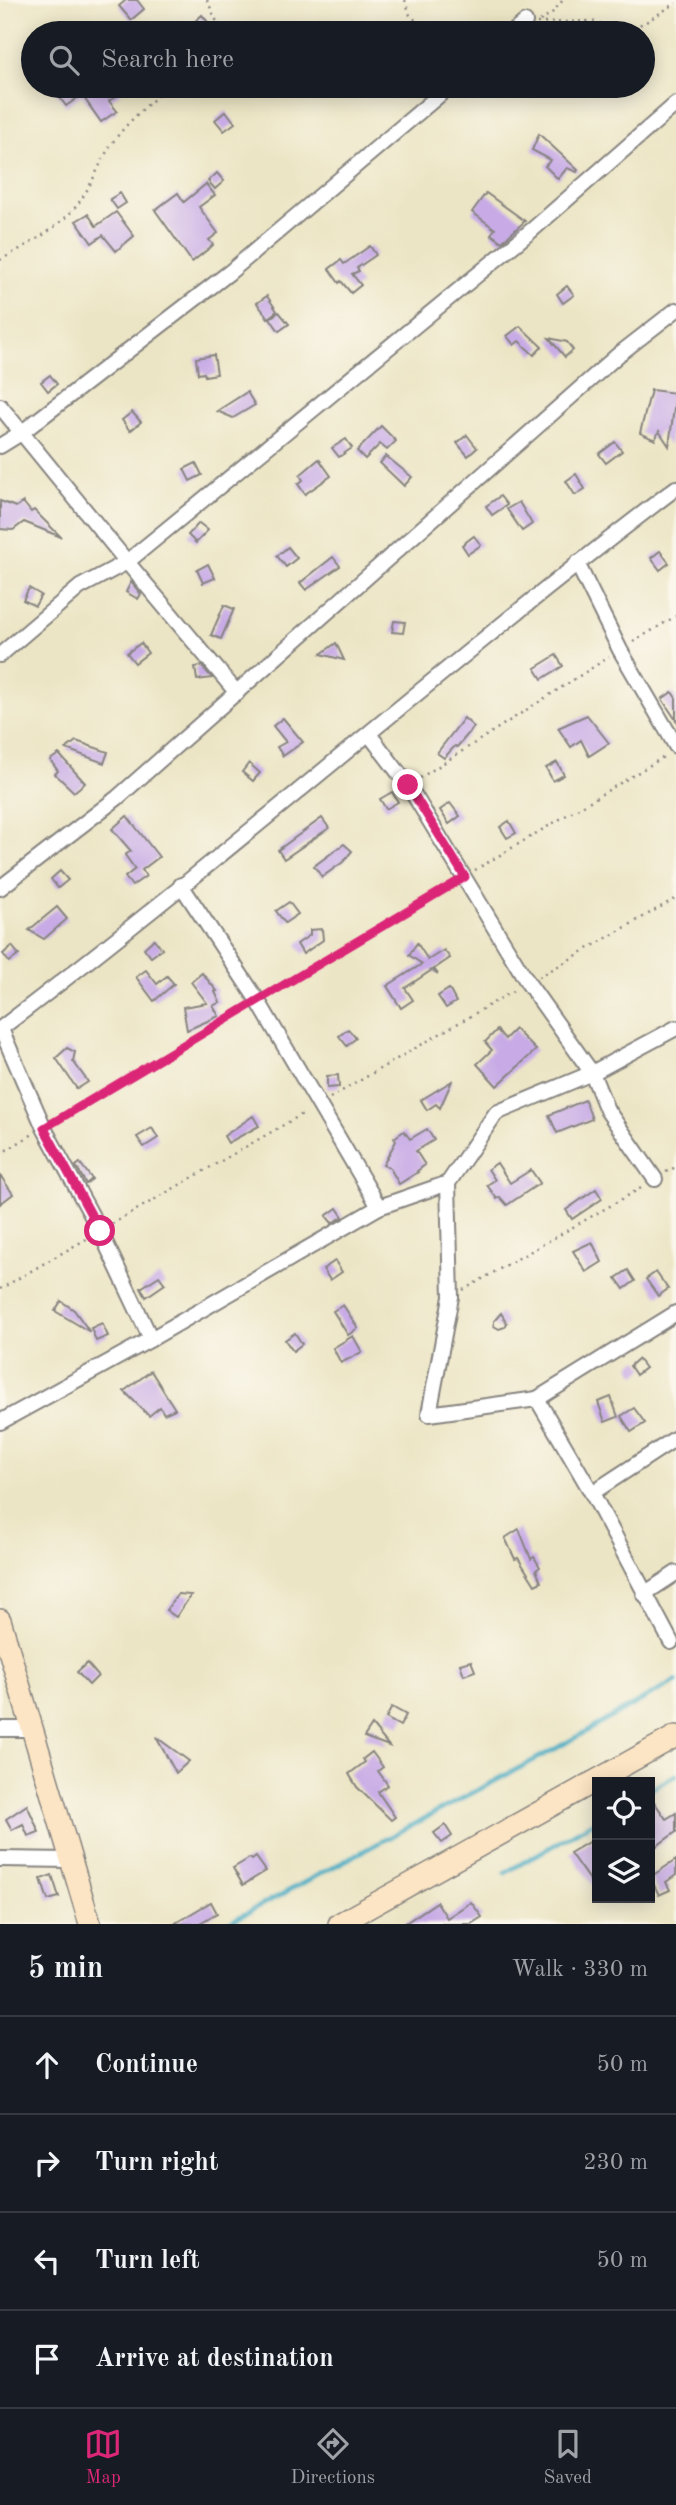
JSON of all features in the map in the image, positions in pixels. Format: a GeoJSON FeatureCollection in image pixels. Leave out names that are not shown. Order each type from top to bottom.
{"type":"FeatureCollection","features":[{"type":"Feature","properties":{"kind":"street"},"geometry":{"type":"LineString","coordinates":[[0,446],[21,433],[230,272],[436,98]]}},
{"type":"Feature","properties":{"kind":"street"},"geometry":{"type":"LineString","coordinates":[[0,655],[80,587],[127,562],[532,230],[676,104]]}},
{"type":"Feature","properties":{"kind":"street"},"geometry":{"type":"LineString","coordinates":[[0,888],[117,798],[618,355],[676,310]]}},
{"type":"Feature","properties":{"kind":"street"},"geometry":{"type":"LineString","coordinates":[[0,406],[237,693]]}},
{"type":"Feature","properties":{"kind":"street"},"geometry":{"type":"LineString","coordinates":[[151,1339],[100,1231],[44,1128],[1,1029],[369,734],[577,563],[676,488]]}},
{"type":"Feature","properties":{"kind":"street"},"geometry":{"type":"LineString","coordinates":[[577,563],[620,650],[676,748]]}},
{"type":"Feature","properties":{"kind":"street"},"geometry":{"type":"LineString","coordinates":[[369,734],[408,785],[528,983],[592,1073],[607,1110],[655,1179]]}},
{"type":"Feature","properties":{"kind":"street"},"geometry":{"type":"LineString","coordinates":[[181,885],[258,1001],[379,1207]]}},
{"type":"Feature","properties":{"kind":"street"},"geometry":{"type":"LineString","coordinates":[[676,1028],[592,1073],[496,1113],[448,1183],[451,1297],[429,1414],[537,1399],[676,1313]]}},
{"type":"Feature","properties":{"kind":"street"},"geometry":{"type":"LineString","coordinates":[[0,1422],[151,1339],[379,1207],[448,1183]]}},
{"type":"Feature","properties":{"kind":"street"},"geometry":{"type":"LineString","coordinates":[[537,1399],[592,1493],[671,1642]]}},
{"type":"Feature","properties":{"kind":"street"},"geometry":{"type":"LineString","coordinates":[[592,1493],[676,1438]]}},
{"type":"Feature","properties":{"kind":"street"},"geometry":{"type":"LineString","coordinates":[[645,1594],[676,1573]]}},
{"type":"Feature","properties":{"kind":"street"},"geometry":{"type":"LineString","coordinates":[[0,1620],[90,1924]]}},
{"type":"Feature","properties":{"kind":"street"},"geometry":{"type":"LineString","coordinates":[[0,1729],[32,1729]]}},
{"type":"Feature","properties":{"kind":"street"},"geometry":{"type":"LineString","coordinates":[[339,1924],[676,1736]]}},
{"type":"Feature","properties":{"kind":"street"},"geometry":{"type":"LineString","coordinates":[[0,1859],[70,1860]]}},
{"type":"Feature","properties":{"kind":"path"},"geometry":{"type":"LineString","coordinates":[[207,0],[217,21]]}},
{"type":"Feature","properties":{"kind":"path"},"geometry":{"type":"LineString","coordinates":[[405,0],[410,15],[416,21]]}},
{"type":"Feature","properties":{"kind":"path"},"geometry":{"type":"LineString","coordinates":[[540,21],[553,12],[563,0]]}},
{"type":"Feature","properties":{"kind":"path"},"geometry":{"type":"LineString","coordinates":[[648,21],[676,3]]}},
{"type":"Feature","properties":{"kind":"path"},"geometry":{"type":"LineString","coordinates":[[0,260],[70,214],[93,183],[100,164],[120,133],[156,98]]}},
{"type":"Feature","properties":{"kind":"path"},"geometry":{"type":"LineString","coordinates":[[408,785],[676,616]]}},
{"type":"Feature","properties":{"kind":"path"},"geometry":{"type":"LineString","coordinates":[[0,1154],[676,748]]}},
{"type":"Feature","properties":{"kind":"path"},"geometry":{"type":"LineString","coordinates":[[0,1289],[676,898]]}},
{"type":"Feature","properties":{"kind":"path"},"geometry":{"type":"LineString","coordinates":[[451,1297],[676,1167]]}},
{"type":"Feature","properties":{"kind":"building"},"geometry":{"type":"Polygon","coordinates":[[[126,0],[137,0],[144,9],[131,20],[119,6],[126,0]]]}},
{"type":"Feature","properties":{"kind":"building"},"geometry":{"type":"Polygon","coordinates":[[[202,15],[207,21],[195,21],[202,15]]]}},
{"type":"Feature","properties":{"kind":"building"},"geometry":{"type":"Polygon","coordinates":[[[60,98],[78,98],[66,106],[60,98]]]}},
{"type":"Feature","properties":{"kind":"building"},"geometry":{"type":"Polygon","coordinates":[[[84,98],[114,98],[109,101],[117,111],[101,122],[84,98]]]}},
{"type":"Feature","properties":{"kind":"building"},"geometry":{"type":"Polygon","coordinates":[[[226,111],[235,123],[224,131],[215,120],[226,111]]]}},
{"type":"Feature","properties":{"kind":"building"},"geometry":{"type":"Polygon","coordinates":[[[539,134],[578,170],[577,172],[567,168],[558,179],[545,166],[551,160],[532,150],[539,134]]]}},
{"type":"Feature","properties":{"kind":"building"},"geometry":{"type":"Polygon","coordinates":[[[217,173],[224,181],[215,189],[208,181],[217,173]]]}},
{"type":"Feature","properties":{"kind":"building"},"geometry":{"type":"Polygon","coordinates":[[[206,184],[215,195],[199,207],[218,233],[209,240],[213,245],[192,262],[155,210],[178,193],[184,202],[206,184]]]}},
{"type":"Feature","properties":{"kind":"building"},"geometry":{"type":"Polygon","coordinates":[[[120,193],[126,203],[117,209],[110,199],[120,193]]]}},
{"type":"Feature","properties":{"kind":"building"},"geometry":{"type":"Polygon","coordinates":[[[486,193],[525,221],[502,242],[491,234],[495,229],[472,212],[486,193]]]}},
{"type":"Feature","properties":{"kind":"building"},"geometry":{"type":"Polygon","coordinates":[[[116,212],[134,236],[116,251],[103,235],[92,243],[76,221],[88,214],[96,226],[116,212]]]}},
{"type":"Feature","properties":{"kind":"building"},"geometry":{"type":"Polygon","coordinates":[[[370,246],[376,255],[352,274],[361,285],[351,293],[329,269],[341,260],[344,264],[370,246]]]}},
{"type":"Feature","properties":{"kind":"building"},"geometry":{"type":"Polygon","coordinates":[[[567,286],[574,295],[563,303],[557,294],[567,286]]]}},
{"type":"Feature","properties":{"kind":"building"},"geometry":{"type":"Polygon","coordinates":[[[267,296],[277,311],[268,318],[257,303],[267,296]]]}},
{"type":"Feature","properties":{"kind":"building"},"geometry":{"type":"Polygon","coordinates":[[[279,312],[289,324],[279,331],[270,318],[279,312]]]}},
{"type":"Feature","properties":{"kind":"building"},"geometry":{"type":"Polygon","coordinates":[[[520,326],[542,347],[534,355],[519,341],[514,345],[507,336],[520,326]]]}},
{"type":"Feature","properties":{"kind":"building"},"geometry":{"type":"Polygon","coordinates":[[[549,338],[567,342],[573,350],[565,357],[549,338]]]}},
{"type":"Feature","properties":{"kind":"building"},"geometry":{"type":"Polygon","coordinates":[[[214,355],[217,374],[198,374],[196,358],[214,355]]]}},
{"type":"Feature","properties":{"kind":"building"},"geometry":{"type":"Polygon","coordinates":[[[50,375],[57,384],[48,391],[41,382],[50,375]]]}},
{"type":"Feature","properties":{"kind":"building"},"geometry":{"type":"Polygon","coordinates":[[[651,390],[676,393],[669,446],[659,431],[655,440],[640,433],[651,390]]]}},
{"type":"Feature","properties":{"kind":"building"},"geometry":{"type":"Polygon","coordinates":[[[247,392],[255,405],[233,418],[217,411],[247,392]]]}},
{"type":"Feature","properties":{"kind":"building"},"geometry":{"type":"Polygon","coordinates":[[[132,412],[141,422],[130,431],[122,420],[132,412]]]}},
{"type":"Feature","properties":{"kind":"building"},"geometry":{"type":"Polygon","coordinates":[[[381,426],[396,441],[387,450],[380,444],[365,459],[357,451],[381,426]]]}},
{"type":"Feature","properties":{"kind":"building"},"geometry":{"type":"Polygon","coordinates":[[[467,435],[477,448],[468,456],[457,443],[467,435]]]}},
{"type":"Feature","properties":{"kind":"building"},"geometry":{"type":"Polygon","coordinates":[[[346,439],[352,448],[339,457],[332,448],[346,439]]]}},
{"type":"Feature","properties":{"kind":"building"},"geometry":{"type":"Polygon","coordinates":[[[615,442],[622,451],[606,463],[599,454],[615,442]]]}},
{"type":"Feature","properties":{"kind":"building"},"geometry":{"type":"Polygon","coordinates":[[[386,456],[412,477],[404,486],[380,463],[386,456]]]}},
{"type":"Feature","properties":{"kind":"building"},"geometry":{"type":"Polygon","coordinates":[[[319,459],[331,476],[305,494],[298,484],[303,480],[300,475],[319,459]]]}},
{"type":"Feature","properties":{"kind":"building"},"geometry":{"type":"Polygon","coordinates":[[[196,463],[202,475],[190,481],[184,469],[196,463]]]}},
{"type":"Feature","properties":{"kind":"building"},"geometry":{"type":"Polygon","coordinates":[[[576,474],[585,489],[575,495],[566,481],[576,474]]]}},
{"type":"Feature","properties":{"kind":"building"},"geometry":{"type":"Polygon","coordinates":[[[500,496],[507,505],[492,515],[486,506],[500,496]]]}},
{"type":"Feature","properties":{"kind":"building"},"geometry":{"type":"Polygon","coordinates":[[[0,501],[16,507],[23,502],[61,537],[24,522],[13,530],[0,529],[0,501]]]}},
{"type":"Feature","properties":{"kind":"building"},"geometry":{"type":"Polygon","coordinates":[[[519,502],[532,524],[522,531],[507,509],[519,502]]]}},
{"type":"Feature","properties":{"kind":"building"},"geometry":{"type":"Polygon","coordinates":[[[199,523],[208,530],[196,543],[188,535],[199,523]]]}},
{"type":"Feature","properties":{"kind":"building"},"geometry":{"type":"Polygon","coordinates":[[[474,536],[481,545],[468,554],[462,545],[474,536]]]}},
{"type":"Feature","properties":{"kind":"building"},"geometry":{"type":"Polygon","coordinates":[[[288,547],[297,558],[286,567],[277,556],[288,547]]]}},
{"type":"Feature","properties":{"kind":"building"},"geometry":{"type":"Polygon","coordinates":[[[660,551],[669,563],[660,570],[651,558],[660,551]]]}},
{"type":"Feature","properties":{"kind":"building"},"geometry":{"type":"Polygon","coordinates":[[[333,557],[340,566],[306,590],[300,583],[333,557]]]}},
{"type":"Feature","properties":{"kind":"building"},"geometry":{"type":"Polygon","coordinates":[[[208,564],[215,578],[203,583],[197,570],[208,564]]]}},
{"type":"Feature","properties":{"kind":"building"},"geometry":{"type":"Polygon","coordinates":[[[131,582],[141,594],[138,599],[126,592],[131,582]]]}},
{"type":"Feature","properties":{"kind":"building"},"geometry":{"type":"Polygon","coordinates":[[[29,588],[41,595],[35,606],[23,600],[29,588]]]}},
{"type":"Feature","properties":{"kind":"building"},"geometry":{"type":"Polygon","coordinates":[[[224,605],[234,609],[221,639],[211,635],[224,605]]]}},
{"type":"Feature","properties":{"kind":"building"},"geometry":{"type":"Polygon","coordinates":[[[394,621],[405,622],[403,633],[392,632],[394,621]]]}},
{"type":"Feature","properties":{"kind":"building"},"geometry":{"type":"Polygon","coordinates":[[[141,643],[148,653],[135,663],[127,653],[141,643]]]}},
{"type":"Feature","properties":{"kind":"building"},"geometry":{"type":"Polygon","coordinates":[[[336,643],[344,660],[321,654],[336,643]]]}},
{"type":"Feature","properties":{"kind":"building"},"geometry":{"type":"Polygon","coordinates":[[[556,655],[563,666],[542,679],[535,668],[556,655]]]}},
{"type":"Feature","properties":{"kind":"building"},"geometry":{"type":"Polygon","coordinates":[[[202,666],[212,678],[197,680],[195,667],[202,666]]]}},
{"type":"Feature","properties":{"kind":"building"},"geometry":{"type":"Polygon","coordinates":[[[672,692],[676,698],[676,720],[662,699],[672,692]]]}},
{"type":"Feature","properties":{"kind":"building"},"geometry":{"type":"Polygon","coordinates":[[[587,715],[609,743],[589,756],[581,740],[571,747],[558,728],[587,715]]]}},
{"type":"Feature","properties":{"kind":"building"},"geometry":{"type":"Polygon","coordinates":[[[283,718],[303,742],[283,756],[277,747],[286,742],[273,726],[283,718]]]}},
{"type":"Feature","properties":{"kind":"building"},"geometry":{"type":"Polygon","coordinates":[[[464,718],[474,727],[444,758],[437,753],[464,718]]]}},
{"type":"Feature","properties":{"kind":"building"},"geometry":{"type":"Polygon","coordinates":[[[76,741],[108,752],[104,763],[66,749],[76,741]]]}},
{"type":"Feature","properties":{"kind":"building"},"geometry":{"type":"Polygon","coordinates":[[[59,754],[85,783],[74,792],[55,774],[58,771],[50,760],[59,754]]]}},
{"type":"Feature","properties":{"kind":"building"},"geometry":{"type":"Polygon","coordinates":[[[557,762],[564,775],[553,781],[546,768],[557,762]]]}},
{"type":"Feature","properties":{"kind":"building"},"geometry":{"type":"Polygon","coordinates":[[[249,763],[260,773],[253,781],[242,772],[249,763]]]}},
{"type":"Feature","properties":{"kind":"building"},"geometry":{"type":"Polygon","coordinates":[[[392,792],[398,802],[386,809],[380,799],[392,792]]]}},
{"type":"Feature","properties":{"kind":"building"},"geometry":{"type":"Polygon","coordinates":[[[450,803],[460,816],[449,824],[440,810],[450,803]]]}},
{"type":"Feature","properties":{"kind":"building"},"geometry":{"type":"Polygon","coordinates":[[[127,816],[159,857],[142,870],[146,876],[132,886],[125,877],[135,869],[125,855],[131,851],[112,829],[127,816]]]}},
{"type":"Feature","properties":{"kind":"building"},"geometry":{"type":"Polygon","coordinates":[[[322,818],[329,828],[284,859],[278,850],[322,818]]]}},
{"type":"Feature","properties":{"kind":"building"},"geometry":{"type":"Polygon","coordinates":[[[509,821],[516,833],[507,838],[500,827],[509,821]]]}},
{"type":"Feature","properties":{"kind":"building"},"geometry":{"type":"Polygon","coordinates":[[[344,844],[352,851],[343,862],[322,877],[314,866],[344,844]]]}},
{"type":"Feature","properties":{"kind":"building"},"geometry":{"type":"Polygon","coordinates":[[[60,871],[68,880],[58,888],[51,879],[60,871]]]}},
{"type":"Feature","properties":{"kind":"building"},"geometry":{"type":"Polygon","coordinates":[[[289,902],[298,914],[285,923],[276,911],[289,902]]]}},
{"type":"Feature","properties":{"kind":"building"},"geometry":{"type":"Polygon","coordinates":[[[57,907],[67,919],[44,939],[29,930],[57,907]]]}},
{"type":"Feature","properties":{"kind":"building"},"geometry":{"type":"Polygon","coordinates":[[[322,929],[323,940],[303,954],[297,944],[310,935],[310,930],[322,929]]]}},
{"type":"Feature","properties":{"kind":"building"},"geometry":{"type":"Polygon","coordinates":[[[154,939],[162,949],[151,957],[144,948],[154,939]]]}},
{"type":"Feature","properties":{"kind":"building"},"geometry":{"type":"Polygon","coordinates":[[[417,943],[428,960],[444,950],[450,958],[434,969],[438,974],[432,970],[405,988],[413,1000],[401,1008],[387,986],[422,964],[409,955],[417,943]]]}},
{"type":"Feature","properties":{"kind":"building"},"geometry":{"type":"Polygon","coordinates":[[[12,946],[19,955],[9,962],[3,954],[12,946]]]}},
{"type":"Feature","properties":{"kind":"building"},"geometry":{"type":"Polygon","coordinates":[[[146,970],[157,984],[167,976],[174,984],[154,1001],[136,977],[146,970]]]}},
{"type":"Feature","properties":{"kind":"building"},"geometry":{"type":"Polygon","coordinates":[[[202,973],[217,991],[215,992],[220,1002],[213,1006],[219,1016],[187,1030],[183,1007],[207,1003],[191,982],[202,973]]]}},
{"type":"Feature","properties":{"kind":"building"},"geometry":{"type":"Polygon","coordinates":[[[449,989],[456,1002],[446,1008],[438,996],[449,989]]]}},
{"type":"Feature","properties":{"kind":"building"},"geometry":{"type":"Polygon","coordinates":[[[348,1029],[356,1038],[347,1046],[339,1036],[348,1029]]]}},
{"type":"Feature","properties":{"kind":"building"},"geometry":{"type":"Polygon","coordinates":[[[515,1029],[536,1050],[497,1086],[477,1064],[492,1050],[485,1042],[497,1030],[505,1039],[515,1029]]]}},
{"type":"Feature","properties":{"kind":"building"},"geometry":{"type":"Polygon","coordinates":[[[67,1048],[75,1052],[73,1061],[88,1082],[77,1089],[56,1058],[67,1048]]]}},
{"type":"Feature","properties":{"kind":"building"},"geometry":{"type":"Polygon","coordinates":[[[338,1075],[339,1087],[327,1088],[327,1076],[338,1075]]]}},
{"type":"Feature","properties":{"kind":"building"},"geometry":{"type":"Polygon","coordinates":[[[452,1081],[440,1108],[436,1104],[427,1110],[421,1100],[452,1081]]]}},
{"type":"Feature","properties":{"kind":"building"},"geometry":{"type":"Polygon","coordinates":[[[585,1100],[592,1119],[557,1133],[549,1115],[585,1100]]]}},
{"type":"Feature","properties":{"kind":"building"},"geometry":{"type":"Polygon","coordinates":[[[253,1116],[259,1126],[228,1143],[224,1136],[253,1116]]]}},
{"type":"Feature","properties":{"kind":"building"},"geometry":{"type":"Polygon","coordinates":[[[152,1128],[158,1138],[144,1147],[137,1137],[152,1128]]]}},
{"type":"Feature","properties":{"kind":"building"},"geometry":{"type":"Polygon","coordinates":[[[427,1129],[434,1140],[416,1151],[425,1165],[399,1184],[390,1168],[383,1165],[396,1141],[394,1138],[404,1131],[410,1139],[427,1129]]]}},
{"type":"Feature","properties":{"kind":"building"},"geometry":{"type":"Polygon","coordinates":[[[80,1163],[92,1179],[86,1184],[76,1166],[80,1163]]]}},
{"type":"Feature","properties":{"kind":"building"},"geometry":{"type":"Polygon","coordinates":[[[497,1163],[510,1183],[531,1170],[540,1183],[507,1205],[500,1197],[497,1199],[487,1185],[495,1180],[488,1169],[497,1163]]]}},
{"type":"Feature","properties":{"kind":"building"},"geometry":{"type":"Polygon","coordinates":[[[0,1175],[13,1194],[0,1204],[0,1175]]]}},
{"type":"Feature","properties":{"kind":"building"},"geometry":{"type":"Polygon","coordinates":[[[596,1189],[602,1199],[572,1219],[566,1210],[596,1189]]]}},
{"type":"Feature","properties":{"kind":"building"},"geometry":{"type":"Polygon","coordinates":[[[337,1208],[343,1217],[332,1223],[326,1216],[337,1208]]]}},
{"type":"Feature","properties":{"kind":"building"},"geometry":{"type":"Polygon","coordinates":[[[592,1242],[602,1262],[586,1272],[573,1251],[592,1242]]]}},
{"type":"Feature","properties":{"kind":"building"},"geometry":{"type":"Polygon","coordinates":[[[335,1261],[342,1272],[330,1280],[323,1269],[335,1261]]]}},
{"type":"Feature","properties":{"kind":"building"},"geometry":{"type":"Polygon","coordinates":[[[628,1270],[635,1281],[624,1289],[616,1278],[628,1270]]]}},
{"type":"Feature","properties":{"kind":"building"},"geometry":{"type":"Polygon","coordinates":[[[656,1272],[668,1289],[658,1296],[646,1279],[656,1272]]]}},
{"type":"Feature","properties":{"kind":"building"},"geometry":{"type":"Polygon","coordinates":[[[159,1276],[165,1284],[146,1297],[141,1288],[159,1276]]]}},
{"type":"Feature","properties":{"kind":"building"},"geometry":{"type":"Polygon","coordinates":[[[61,1301],[74,1310],[90,1332],[55,1311],[61,1301]]]}},
{"type":"Feature","properties":{"kind":"building"},"geometry":{"type":"Polygon","coordinates":[[[343,1305],[358,1328],[348,1335],[333,1311],[343,1305]]]}},
{"type":"Feature","properties":{"kind":"building"},"geometry":{"type":"Polygon","coordinates":[[[501,1313],[507,1323],[499,1329],[494,1326],[494,1321],[501,1313]]]}},
{"type":"Feature","properties":{"kind":"building"},"geometry":{"type":"Polygon","coordinates":[[[102,1323],[108,1336],[96,1341],[91,1328],[102,1323]]]}},
{"type":"Feature","properties":{"kind":"building"},"geometry":{"type":"Polygon","coordinates":[[[295,1333],[302,1344],[293,1351],[285,1340],[295,1333]]]}},
{"type":"Feature","properties":{"kind":"building"},"geometry":{"type":"Polygon","coordinates":[[[353,1336],[362,1352],[341,1363],[333,1348],[353,1336]]]}},
{"type":"Feature","properties":{"kind":"building"},"geometry":{"type":"Polygon","coordinates":[[[638,1359],[645,1368],[636,1375],[630,1366],[638,1359]]]}},
{"type":"Feature","properties":{"kind":"building"},"geometry":{"type":"Polygon","coordinates":[[[151,1371],[175,1409],[164,1414],[160,1407],[149,1416],[124,1391],[151,1371]]]}},
{"type":"Feature","properties":{"kind":"building"},"geometry":{"type":"Polygon","coordinates":[[[611,1397],[618,1417],[605,1422],[598,1402],[611,1397]]]}},
{"type":"Feature","properties":{"kind":"building"},"geometry":{"type":"Polygon","coordinates":[[[634,1408],[645,1423],[631,1432],[621,1416],[634,1408]]]}},
{"type":"Feature","properties":{"kind":"building"},"geometry":{"type":"Polygon","coordinates":[[[519,1529],[531,1559],[534,1557],[540,1567],[536,1570],[541,1582],[535,1585],[518,1558],[515,1559],[505,1538],[519,1529]]]}},
{"type":"Feature","properties":{"kind":"building"},"geometry":{"type":"Polygon","coordinates":[[[178,1594],[191,1595],[176,1617],[166,1610],[178,1594]]]}},
{"type":"Feature","properties":{"kind":"building"},"geometry":{"type":"Polygon","coordinates":[[[471,1661],[475,1671],[464,1675],[460,1664],[471,1661]]]}},
{"type":"Feature","properties":{"kind":"building"},"geometry":{"type":"Polygon","coordinates":[[[87,1663],[98,1676],[89,1685],[77,1672],[87,1663]]]}},
{"type":"Feature","properties":{"kind":"building"},"geometry":{"type":"Polygon","coordinates":[[[392,1707],[406,1715],[400,1726],[386,1718],[392,1707]]]}},
{"type":"Feature","properties":{"kind":"building"},"geometry":{"type":"Polygon","coordinates":[[[372,1725],[389,1746],[364,1737],[372,1725]]]}},
{"type":"Feature","properties":{"kind":"building"},"geometry":{"type":"Polygon","coordinates":[[[156,1737],[189,1761],[176,1773],[156,1737]]]}},
{"type":"Feature","properties":{"kind":"building"},"geometry":{"type":"Polygon","coordinates":[[[372,1752],[383,1767],[378,1771],[388,1785],[378,1792],[395,1817],[391,1820],[357,1787],[349,1774],[365,1762],[363,1759],[372,1752]]]}},
{"type":"Feature","properties":{"kind":"building"},"geometry":{"type":"Polygon","coordinates":[[[655,1803],[666,1819],[676,1813],[676,1832],[655,1847],[655,1803]]]}},
{"type":"Feature","properties":{"kind":"building"},"geometry":{"type":"Polygon","coordinates":[[[27,1805],[39,1832],[28,1836],[23,1824],[12,1830],[6,1819],[27,1805]]]}},
{"type":"Feature","properties":{"kind":"building"},"geometry":{"type":"Polygon","coordinates":[[[445,1825],[452,1836],[442,1843],[434,1833],[445,1825]]]}},
{"type":"Feature","properties":{"kind":"building"},"geometry":{"type":"Polygon","coordinates":[[[592,1840],[592,1884],[570,1853],[592,1840]]]}},
{"type":"Feature","properties":{"kind":"building"},"geometry":{"type":"Polygon","coordinates":[[[256,1857],[266,1871],[243,1885],[233,1868],[256,1857]]]}},
{"type":"Feature","properties":{"kind":"building"},"geometry":{"type":"Polygon","coordinates":[[[676,1860],[676,1875],[666,1882],[670,1890],[659,1895],[655,1887],[655,1874],[676,1860]]]}},
{"type":"Feature","properties":{"kind":"building"},"geometry":{"type":"Polygon","coordinates":[[[52,1875],[59,1897],[48,1900],[41,1879],[52,1875]]]}},
{"type":"Feature","properties":{"kind":"building"},"geometry":{"type":"Polygon","coordinates":[[[211,1902],[217,1913],[198,1924],[174,1924],[211,1902]]]}},
{"type":"Feature","properties":{"kind":"building"},"geometry":{"type":"Polygon","coordinates":[[[437,1902],[447,1918],[471,1902],[482,1917],[471,1924],[404,1924],[437,1902]]]}},
{"type":"Feature","properties":{"kind":"waterway"},"geometry":{"type":"LineString","coordinates":[[226,1924],[555,1749],[676,1681]]}},
{"type":"Feature","properties":{"kind":"waterway"},"geometry":{"type":"LineString","coordinates":[[655,1787],[676,1775]]}},
{"type":"Feature","properties":{"kind":"waterway"},"geometry":{"type":"LineString","coordinates":[[505,1873],[592,1823]]}},
{"type":"Feature","properties":{"kind":"route"},"geometry":{"type":"LineString","coordinates":[[100,1231],[44,1128],[465,877],[408,785]]}}]}
